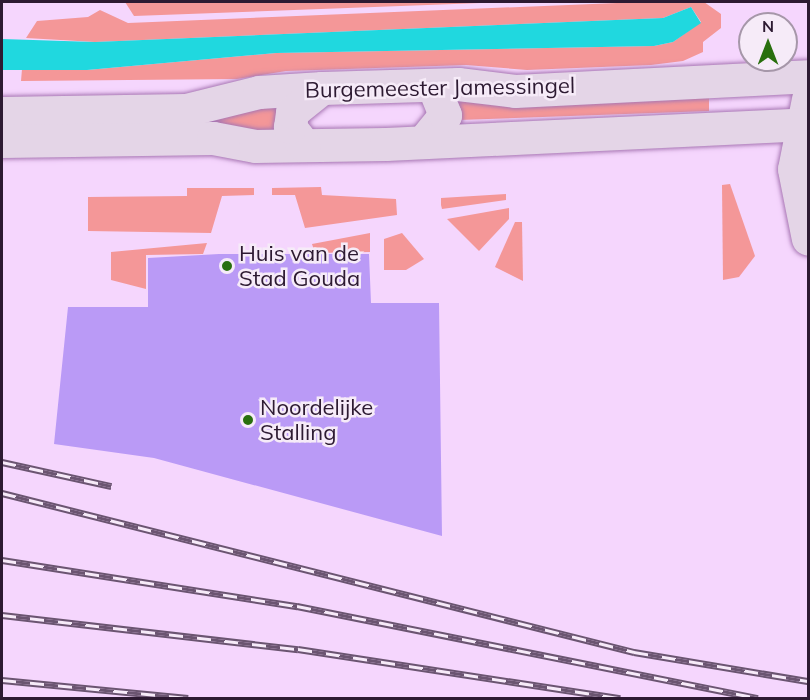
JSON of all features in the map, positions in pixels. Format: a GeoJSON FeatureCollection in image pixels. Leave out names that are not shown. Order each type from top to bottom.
{"type":"FeatureCollection","features":[{"type":"Feature","properties":{"kind":"main road","name":"Burgemeester Jamessingel"},"geometry":{"type":"LineString","coordinates":[[2,113],[186,110],[259,92],[322,88],[433,86],[514,91],[808,76]]}},
{"type":"Feature","properties":{"kind":"main road"},"geometry":{"type":"LineString","coordinates":[[423,142],[445,115],[433,86]]}},
{"type":"Feature","properties":{"kind":"main road"},"geometry":{"type":"LineString","coordinates":[[304,145],[290,128],[292,112],[322,88]]}},
{"type":"Feature","properties":{"kind":"main road"},"geometry":{"type":"LineString","coordinates":[[2,141],[213,138],[255,146],[423,142],[806,116],[794,169],[808,238]]}},
{"type":"Feature","properties":{"kind":"shaded area"},"geometry":{"type":"Polygon","coordinates":[[[125,2],[481,2],[481,3],[134,16],[125,2]]]}},
{"type":"Feature","properties":{"kind":"shaded area"},"geometry":{"type":"Polygon","coordinates":[[[641,2],[704,2],[721,14],[721,28],[703,42],[703,52],[683,61],[651,65],[527,70],[466,65],[286,71],[237,79],[21,81],[22,69],[87,70],[276,53],[654,46],[673,42],[701,22],[691,7],[663,18],[95,42],[26,38],[37,21],[88,17],[100,10],[128,23],[641,2]]]}},
{"type":"Feature","properties":{"kind":"shaded area"},"geometry":{"type":"Polygon","coordinates":[[[691,7],[701,23],[673,42],[654,46],[276,53],[87,70],[2,70],[2,39],[95,42],[663,18],[691,7]]]}},
{"type":"Feature","properties":{"kind":"shaded area"},"geometry":{"type":"Polygon","coordinates":[[[709,88],[709,111],[459,120],[458,89],[709,88]]]}},
{"type":"Feature","properties":{"kind":"shaded area"},"geometry":{"type":"Polygon","coordinates":[[[293,98],[288,138],[13,124],[293,98]]]}},
{"type":"Feature","properties":{"kind":"shaded area"},"geometry":{"type":"Polygon","coordinates":[[[730,184],[755,256],[739,277],[723,280],[722,185],[730,184]]]}},
{"type":"Feature","properties":{"kind":"shaded area"},"geometry":{"type":"Polygon","coordinates":[[[321,187],[322,195],[396,199],[397,215],[305,228],[295,195],[272,195],[272,188],[321,187]]]}},
{"type":"Feature","properties":{"kind":"shaded area"},"geometry":{"type":"Polygon","coordinates":[[[187,188],[254,188],[254,195],[222,196],[211,233],[88,231],[88,197],[187,196],[187,188]]]}},
{"type":"Feature","properties":{"kind":"shaded area"},"geometry":{"type":"Polygon","coordinates":[[[506,194],[506,200],[442,209],[441,205],[441,198],[506,194]]]}},
{"type":"Feature","properties":{"kind":"shaded area"},"geometry":{"type":"Polygon","coordinates":[[[509,208],[509,219],[479,251],[447,219],[509,208]]]}},
{"type":"Feature","properties":{"kind":"shaded area"},"geometry":{"type":"Polygon","coordinates":[[[515,222],[522,222],[523,281],[495,267],[515,222]]]}},
{"type":"Feature","properties":{"kind":"shaded area"},"geometry":{"type":"Polygon","coordinates":[[[370,233],[370,252],[315,253],[312,244],[370,233]]]}},
{"type":"Feature","properties":{"kind":"shaded area"},"geometry":{"type":"Polygon","coordinates":[[[402,233],[424,259],[406,270],[384,270],[384,239],[402,233]]]}},
{"type":"Feature","properties":{"kind":"shaded area"},"geometry":{"type":"Polygon","coordinates":[[[207,243],[203,254],[146,255],[146,289],[111,280],[111,252],[207,243]]]}},
{"type":"Feature","properties":{"kind":"building","name":"Noordelijke Stalling"},"geometry":{"type":"Polygon","coordinates":[[[219,254],[369,254],[371,303],[439,303],[442,536],[154,458],[54,444],[68,307],[148,307],[148,258],[219,254]]]}},
{"type":"Feature","properties":{"kind":"railway"},"geometry":{"type":"LineString","coordinates":[[2,462],[111,486]]}},
{"type":"Feature","properties":{"kind":"railway"},"geometry":{"type":"LineString","coordinates":[[2,493],[634,652],[808,681]]}},
{"type":"Feature","properties":{"kind":"railway"},"geometry":{"type":"LineString","coordinates":[[2,560],[297,606],[758,698]]}},
{"type":"Feature","properties":{"kind":"railway"},"geometry":{"type":"LineString","coordinates":[[2,615],[298,649],[620,698]]}},
{"type":"Feature","properties":{"kind":"railway"},"geometry":{"type":"LineString","coordinates":[[2,680],[188,698]]}},
{"type":"Feature","properties":{"kind":"place","name":"Huis van de Stad Gouda"},"geometry":{"type":"Point","coordinates":[227,266]}},
{"type":"Feature","properties":{"kind":"place","name":"Noordelijke Stalling"},"geometry":{"type":"Point","coordinates":[248,420]}}]}
